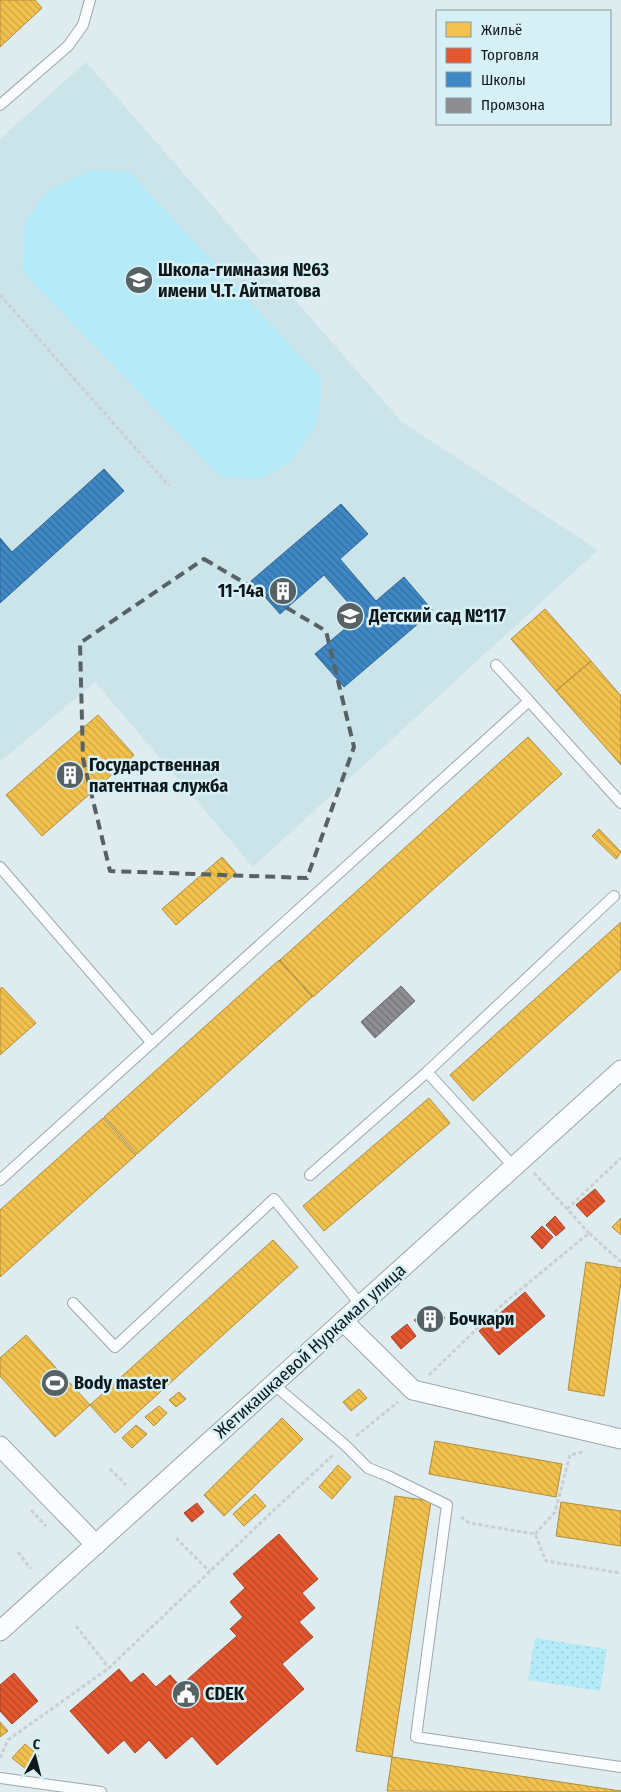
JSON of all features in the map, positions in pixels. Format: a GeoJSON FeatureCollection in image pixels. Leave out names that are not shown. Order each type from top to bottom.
{"type":"FeatureCollection","features":[{"type":"Feature","properties":{"kind":"street","name":"Жетикашкаевой Нуркамал улица"},"geometry":{"type":"LineString","coordinates":[[0,1631],[621,1070]]}},
{"type":"Feature","properties":{"kind":"street"},"geometry":{"type":"LineString","coordinates":[[343,1321],[413,1390],[621,1438]]}},
{"type":"Feature","properties":{"kind":"street"},"geometry":{"type":"LineString","coordinates":[[0,1446],[96,1545]]}},
{"type":"Feature","properties":{"kind":"lane"},"geometry":{"type":"LineString","coordinates":[[0,105],[68,46],[83,25],[90,0]]}},
{"type":"Feature","properties":{"kind":"lane"},"geometry":{"type":"LineString","coordinates":[[496,665],[621,803]]}},
{"type":"Feature","properties":{"kind":"lane"},"geometry":{"type":"LineString","coordinates":[[0,1180],[529,701]]}},
{"type":"Feature","properties":{"kind":"lane"},"geometry":{"type":"LineString","coordinates":[[0,867],[152,1043]]}},
{"type":"Feature","properties":{"kind":"lane"},"geometry":{"type":"LineString","coordinates":[[310,1175],[427,1072],[614,896]]}},
{"type":"Feature","properties":{"kind":"lane"},"geometry":{"type":"LineString","coordinates":[[427,1072],[518,1163]]}},
{"type":"Feature","properties":{"kind":"lane"},"geometry":{"type":"LineString","coordinates":[[73,1303],[115,1347],[274,1199],[361,1305]]}},
{"type":"Feature","properties":{"kind":"lane"},"geometry":{"type":"LineString","coordinates":[[273,1384],[345,1444],[368,1468],[447,1505],[416,1737],[621,1767]]}},
{"type":"Feature","properties":{"kind":"lane"},"geometry":{"type":"LineString","coordinates":[[0,1778],[101,1792]]}},
{"type":"Feature","properties":{"kind":"path"},"geometry":{"type":"LineString","coordinates":[[0,295],[169,486]]}},
{"type":"Feature","properties":{"kind":"path"},"geometry":{"type":"LineString","coordinates":[[567,1209],[621,1158]]}},
{"type":"Feature","properties":{"kind":"path"},"geometry":{"type":"LineString","coordinates":[[518,1163],[621,1262]]}},
{"type":"Feature","properties":{"kind":"path"},"geometry":{"type":"LineString","coordinates":[[0,1758],[8,1740],[109,1668],[345,1444],[413,1390],[503,1304],[589,1233]]}},
{"type":"Feature","properties":{"kind":"path"},"geometry":{"type":"LineString","coordinates":[[535,1534],[555,1512],[570,1456],[587,1450]]}},
{"type":"Feature","properties":{"kind":"path"},"geometry":{"type":"LineString","coordinates":[[110,1469],[126,1485]]}},
{"type":"Feature","properties":{"kind":"path"},"geometry":{"type":"LineString","coordinates":[[447,1505],[469,1523],[535,1534]]}},
{"type":"Feature","properties":{"kind":"path"},"geometry":{"type":"LineString","coordinates":[[535,1534],[546,1561],[621,1574]]}},
{"type":"Feature","properties":{"kind":"path"},"geometry":{"type":"LineString","coordinates":[[176,1538],[210,1572]]}},
{"type":"Feature","properties":{"kind":"path"},"geometry":{"type":"LineString","coordinates":[[18,1552],[31,1568]]}},
{"type":"Feature","properties":{"kind":"path"},"geometry":{"type":"LineString","coordinates":[[76,1626],[109,1668]]}},
{"type":"Feature","properties":{"kind":"highlighted area"},"geometry":{"type":"Polygon","coordinates":[[[204,559],[326,631],[354,747],[307,878],[110,871],[83,759],[80,643],[204,559]]]}},
{"type":"Feature","properties":{"kind":"shaded area"},"geometry":{"type":"Polygon","coordinates":[[[86,62],[402,422],[598,550],[253,867],[95,682],[0,762],[0,139],[86,62]]]}},
{"type":"Feature","properties":{"kind":"shaded area"},"geometry":{"type":"Polygon","coordinates":[[[91,170],[130,172],[321,378],[321,400],[315,427],[291,461],[261,479],[221,477],[22,271],[25,221],[49,190],[91,170]]]}},
{"type":"Feature","properties":{"kind":"shaded area"},"geometry":{"type":"Polygon","coordinates":[[[535,1638],[607,1649],[600,1691],[528,1680],[535,1638]]]}},
{"type":"Feature","properties":{"kind":"building: Жильё"},"geometry":{"type":"Polygon","coordinates":[[[0,0],[35,0],[42,8],[0,47],[0,0]]]}},
{"type":"Feature","properties":{"kind":"building: Жильё"},"geometry":{"type":"Polygon","coordinates":[[[545,609],[591,661],[556,691],[511,639],[545,609]]]}},
{"type":"Feature","properties":{"kind":"building: Жильё"},"geometry":{"type":"Polygon","coordinates":[[[591,661],[621,696],[621,765],[556,691],[591,661]]]}},
{"type":"Feature","properties":{"kind":"building: Жильё","name":"Государственная патентная служба"},"geometry":{"type":"Polygon","coordinates":[[[98,715],[134,755],[42,836],[6,795],[98,715]]]}},
{"type":"Feature","properties":{"kind":"building: Жильё"},"geometry":{"type":"Polygon","coordinates":[[[528,737],[562,774],[313,997],[280,960],[528,737]]]}},
{"type":"Feature","properties":{"kind":"building: Жильё"},"geometry":{"type":"Polygon","coordinates":[[[599,829],[621,852],[616,859],[592,836],[599,829]]]}},
{"type":"Feature","properties":{"kind":"building: Жильё"},"geometry":{"type":"Polygon","coordinates":[[[222,857],[236,873],[176,925],[162,909],[222,857]]]}},
{"type":"Feature","properties":{"kind":"building: Жильё"},"geometry":{"type":"Polygon","coordinates":[[[621,922],[621,969],[473,1101],[450,1075],[621,922]]]}},
{"type":"Feature","properties":{"kind":"building: Жильё"},"geometry":{"type":"Polygon","coordinates":[[[279,960],[312,997],[137,1154],[104,1117],[279,960]]]}},
{"type":"Feature","properties":{"kind":"building: Жильё"},"geometry":{"type":"Polygon","coordinates":[[[2,987],[36,1023],[0,1055],[0,989],[2,987]]]}},
{"type":"Feature","properties":{"kind":"building: Жильё"},"geometry":{"type":"Polygon","coordinates":[[[429,1098],[450,1123],[324,1231],[303,1206],[429,1098]]]}},
{"type":"Feature","properties":{"kind":"building: Жильё"},"geometry":{"type":"Polygon","coordinates":[[[103,1118],[136,1155],[0,1277],[0,1210],[103,1118]]]}},
{"type":"Feature","properties":{"kind":"building: Жильё"},"geometry":{"type":"Polygon","coordinates":[[[621,1218],[621,1235],[612,1227],[621,1218]]]}},
{"type":"Feature","properties":{"kind":"building: Жильё"},"geometry":{"type":"Polygon","coordinates":[[[273,1240],[298,1267],[115,1433],[90,1405],[273,1240]]]}},
{"type":"Feature","properties":{"kind":"building: Жильё"},"geometry":{"type":"Polygon","coordinates":[[[586,1262],[621,1268],[621,1282],[604,1396],[568,1390],[586,1262]]]}},
{"type":"Feature","properties":{"kind":"building: Жильё"},"geometry":{"type":"Polygon","coordinates":[[[26,1335],[90,1405],[55,1437],[0,1376],[0,1358],[26,1335]]]}},
{"type":"Feature","properties":{"kind":"building: Жильё"},"geometry":{"type":"Polygon","coordinates":[[[359,1389],[367,1398],[351,1411],[343,1402],[359,1389]]]}},
{"type":"Feature","properties":{"kind":"building: Жильё"},"geometry":{"type":"Polygon","coordinates":[[[179,1392],[186,1399],[176,1407],[169,1400],[179,1392]]]}},
{"type":"Feature","properties":{"kind":"building: Жильё"},"geometry":{"type":"Polygon","coordinates":[[[159,1406],[167,1413],[154,1426],[145,1417],[159,1406]]]}},
{"type":"Feature","properties":{"kind":"building: Жильё"},"geometry":{"type":"Polygon","coordinates":[[[282,1418],[303,1439],[224,1516],[204,1495],[282,1418]]]}},
{"type":"Feature","properties":{"kind":"building: Жильё"},"geometry":{"type":"Polygon","coordinates":[[[136,1425],[147,1434],[132,1448],[122,1438],[136,1425]]]}},
{"type":"Feature","properties":{"kind":"building: Жильё"},"geometry":{"type":"Polygon","coordinates":[[[435,1441],[562,1464],[556,1497],[429,1474],[435,1441]]]}},
{"type":"Feature","properties":{"kind":"building: Жильё"},"geometry":{"type":"Polygon","coordinates":[[[338,1465],[351,1477],[332,1499],[319,1487],[338,1465]]]}},
{"type":"Feature","properties":{"kind":"building: Жильё"},"geometry":{"type":"Polygon","coordinates":[[[255,1494],[266,1506],[244,1526],[233,1514],[255,1494]]]}},
{"type":"Feature","properties":{"kind":"building: Жильё"},"geometry":{"type":"Polygon","coordinates":[[[395,1496],[431,1501],[392,1757],[356,1751],[395,1496]]]}},
{"type":"Feature","properties":{"kind":"building: Жильё"},"geometry":{"type":"Polygon","coordinates":[[[561,1502],[621,1511],[621,1546],[556,1536],[561,1502]]]}},
{"type":"Feature","properties":{"kind":"building: Жильё"},"geometry":{"type":"Polygon","coordinates":[[[0,1722],[8,1731],[0,1737],[0,1722]]]}},
{"type":"Feature","properties":{"kind":"building: Жильё"},"geometry":{"type":"Polygon","coordinates":[[[25,1744],[39,1756],[27,1770],[12,1758],[25,1744]]]}},
{"type":"Feature","properties":{"kind":"building: Жильё"},"geometry":{"type":"Polygon","coordinates":[[[392,1757],[621,1791],[621,1792],[387,1791],[392,1757]]]}},
{"type":"Feature","properties":{"kind":"building: Торговля"},"geometry":{"type":"Polygon","coordinates":[[[595,1189],[605,1201],[587,1217],[576,1205],[595,1189]]]}},
{"type":"Feature","properties":{"kind":"building: Торговля"},"geometry":{"type":"Polygon","coordinates":[[[555,1216],[565,1228],[556,1236],[546,1225],[555,1216]]]}},
{"type":"Feature","properties":{"kind":"building: Торговля"},"geometry":{"type":"Polygon","coordinates":[[[542,1226],[553,1237],[542,1249],[531,1237],[542,1226]]]}},
{"type":"Feature","properties":{"kind":"building: Торговля"},"geometry":{"type":"Polygon","coordinates":[[[525,1292],[545,1316],[499,1355],[479,1331],[525,1292]]]}},
{"type":"Feature","properties":{"kind":"building: Торговля","name":"Бочкари"},"geometry":{"type":"Polygon","coordinates":[[[434,1305],[445,1318],[426,1333],[414,1320],[434,1305]]]}},
{"type":"Feature","properties":{"kind":"building: Торговля"},"geometry":{"type":"Polygon","coordinates":[[[407,1324],[416,1336],[401,1349],[391,1337],[407,1324]]]}},
{"type":"Feature","properties":{"kind":"building: Торговля"},"geometry":{"type":"Polygon","coordinates":[[[197,1503],[204,1512],[192,1522],[184,1513],[197,1503]]]}},
{"type":"Feature","properties":{"kind":"building: Торговля"},"geometry":{"type":"Polygon","coordinates":[[[279,1534],[318,1579],[302,1593],[315,1608],[299,1622],[313,1637],[282,1664],[304,1689],[217,1765],[192,1736],[166,1759],[149,1740],[135,1753],[124,1740],[108,1754],[70,1711],[119,1669],[131,1683],[143,1673],[156,1687],[170,1675],[180,1686],[237,1636],[230,1629],[243,1617],[230,1602],[245,1588],[233,1574],[279,1534]]]}},
{"type":"Feature","properties":{"kind":"building: Торговля"},"geometry":{"type":"Polygon","coordinates":[[[14,1673],[38,1701],[12,1724],[0,1711],[0,1685],[14,1673]]]}},
{"type":"Feature","properties":{"kind":"building: Школы"},"geometry":{"type":"Polygon","coordinates":[[[104,469],[124,491],[0,603],[0,538],[12,552],[104,469]]]}},
{"type":"Feature","properties":{"kind":"building: Школы","name":"11-14а"},"geometry":{"type":"Polygon","coordinates":[[[341,504],[368,534],[340,559],[376,601],[404,577],[433,611],[344,687],[315,654],[360,616],[324,575],[280,614],[251,581],[341,504]]]}},
{"type":"Feature","properties":{"kind":"building: Промзона"},"geometry":{"type":"Polygon","coordinates":[[[401,986],[415,1001],[375,1038],[361,1022],[401,986]]]}},
{"type":"Feature","properties":{"kind":"place","name":"Школа-гимназия №63 имени Ч.Т. Айтматова"},"geometry":{"type":"Point","coordinates":[139,280]}},
{"type":"Feature","properties":{"kind":"place","name":"11-14а"},"geometry":{"type":"Point","coordinates":[283,591]}},
{"type":"Feature","properties":{"kind":"place","name":"Детский сад №117"},"geometry":{"type":"Point","coordinates":[350,616]}},
{"type":"Feature","properties":{"kind":"place","name":"Государственная патентная служба"},"geometry":{"type":"Point","coordinates":[70,775]}},
{"type":"Feature","properties":{"kind":"place","name":"Бочкари"},"geometry":{"type":"Point","coordinates":[430,1319]}},
{"type":"Feature","properties":{"kind":"place","name":"Body master"},"geometry":{"type":"Point","coordinates":[55,1383]}},
{"type":"Feature","properties":{"kind":"place","name":"CDEK"},"geometry":{"type":"Point","coordinates":[186,1694]}}]}
